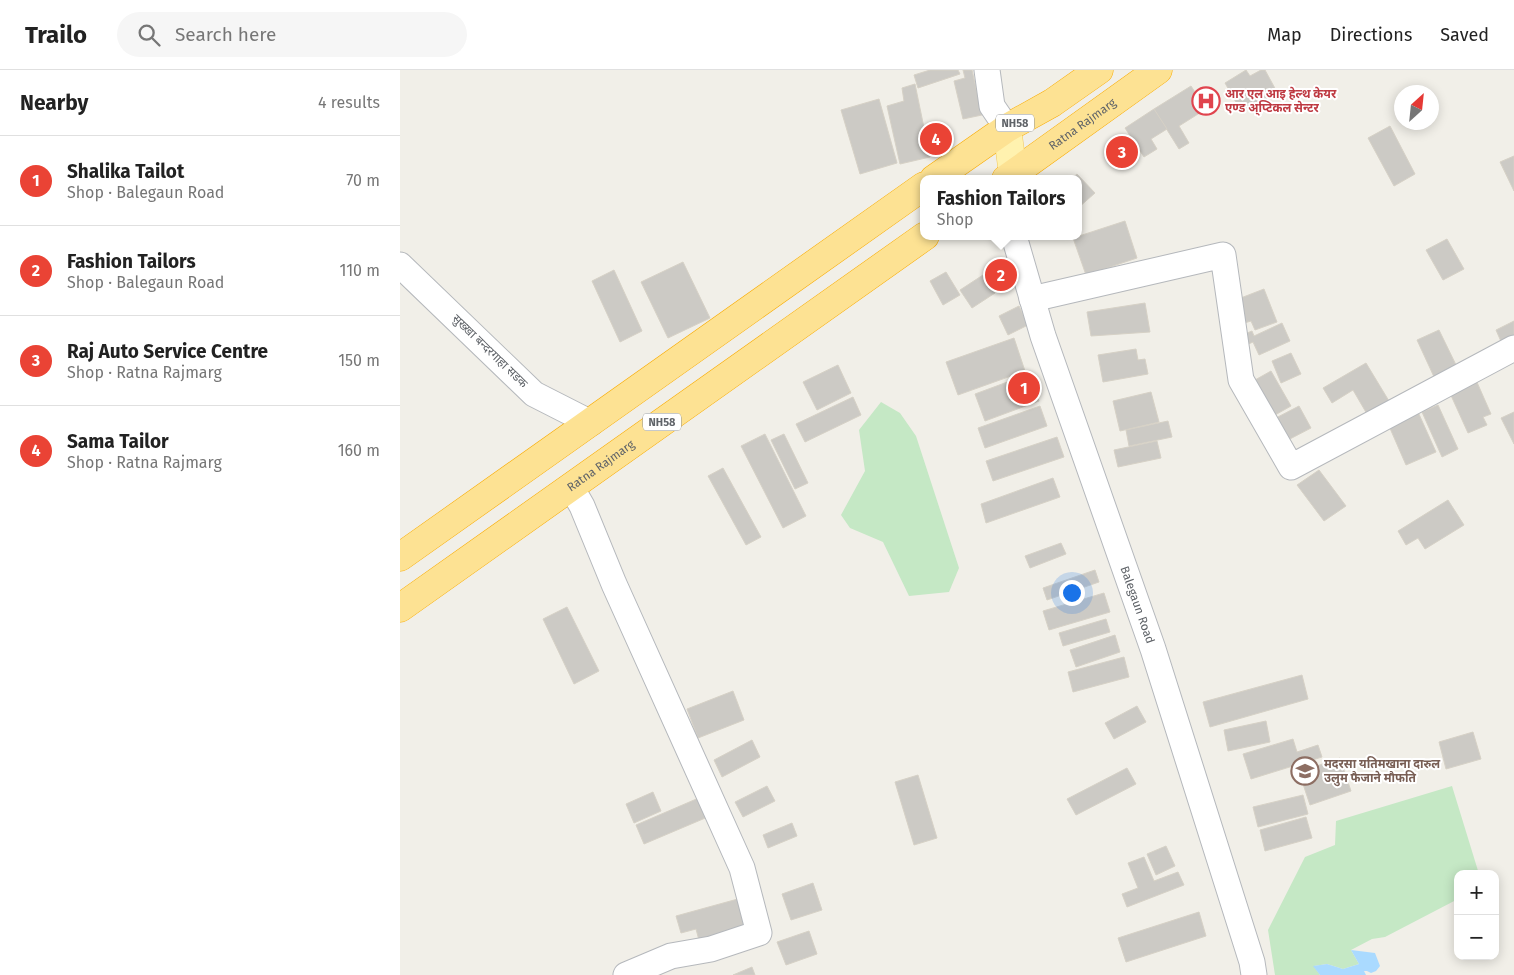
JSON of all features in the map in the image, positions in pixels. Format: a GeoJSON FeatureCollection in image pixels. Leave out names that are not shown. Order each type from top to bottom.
{"type":"FeatureCollection","features":[{"type":"Feature","properties":{"kind":"highway","name":"NH58"},"geometry":{"type":"LineString","coordinates":[[940,175],[1007,128],[1052,103],[1099,70]]}},
{"type":"Feature","properties":{"kind":"highway","name":"Ratna Rajmarg"},"geometry":{"type":"LineString","coordinates":[[1010,172],[1158,70]]}},
{"type":"Feature","properties":{"kind":"highway"},"geometry":{"type":"LineString","coordinates":[[400,558],[920,189]]}},
{"type":"Feature","properties":{"kind":"highway","name":"Ratna Rajmarg"},"geometry":{"type":"LineString","coordinates":[[400,608],[920,240]]}},
{"type":"Feature","properties":{"kind":"main road"},"geometry":{"type":"LineString","coordinates":[[1007,128],[1010,172]]}},
{"type":"Feature","properties":{"kind":"street"},"geometry":{"type":"LineString","coordinates":[[987,70],[992,106],[1007,128]]}},
{"type":"Feature","properties":{"kind":"street","name":"Balegaun Road"},"geometry":{"type":"LineString","coordinates":[[1015,240],[1043,336],[1153,649],[1252,962],[1254,975]]}},
{"type":"Feature","properties":{"kind":"street"},"geometry":{"type":"LineString","coordinates":[[1032,299],[1223,255],[1241,380],[1291,467],[1514,348]]}},
{"type":"Feature","properties":{"kind":"street","name":"सुख्खा बन्दरगाहा सडक"},"geometry":{"type":"LineString","coordinates":[[400,264],[534,394],[591,423]]}},
{"type":"Feature","properties":{"kind":"street"},"geometry":{"type":"LineString","coordinates":[[571,487],[582,506],[614,584],[742,868],[759,933],[711,949],[671,956],[626,975]]}},
{"type":"Feature","properties":{"kind":"green space"},"geometry":{"type":"Polygon","coordinates":[[[881,402],[900,413],[916,436],[959,568],[949,592],[909,596],[883,542],[850,528],[841,515],[865,471],[859,430],[881,402]]]}},
{"type":"Feature","properties":{"kind":"green space"},"geometry":{"type":"Polygon","coordinates":[[[1452,786],[1478,870],[1454,870],[1454,901],[1385,937],[1372,939],[1351,950],[1359,964],[1343,969],[1327,964],[1314,966],[1320,975],[1275,975],[1268,930],[1305,857],[1335,845],[1336,821],[1452,786]]]}},
{"type":"Feature","properties":{"kind":"water"},"geometry":{"type":"Polygon","coordinates":[[[1351,950],[1375,953],[1380,966],[1371,973],[1364,971],[1366,975],[1320,975],[1313,966],[1327,964],[1343,969],[1359,964],[1351,950]]]}},
{"type":"Feature","properties":{"kind":"building"},"geometry":{"type":"Polygon","coordinates":[[[930,70],[958,70],[960,74],[918,88],[914,75],[930,70]]]}},
{"type":"Feature","properties":{"kind":"building"},"geometry":{"type":"Polygon","coordinates":[[[963,70],[972,70],[982,115],[963,119],[954,81],[965,78],[963,70]]]}},
{"type":"Feature","properties":{"kind":"building"},"geometry":{"type":"Polygon","coordinates":[[[1246,70],[1250,76],[1265,70],[1277,92],[1242,113],[1225,83],[1246,70]]]}},
{"type":"Feature","properties":{"kind":"building"},"geometry":{"type":"Polygon","coordinates":[[[915,84],[930,157],[900,164],[887,106],[904,101],[902,88],[915,84]]]}},
{"type":"Feature","properties":{"kind":"building"},"geometry":{"type":"Polygon","coordinates":[[[1191,86],[1206,109],[1179,126],[1189,143],[1179,149],[1154,109],[1191,86]]]}},
{"type":"Feature","properties":{"kind":"building"},"geometry":{"type":"Polygon","coordinates":[[[879,99],[897,163],[860,174],[841,110],[879,99]]]}},
{"type":"Feature","properties":{"kind":"building"},"geometry":{"type":"Polygon","coordinates":[[[1154,109],[1167,129],[1151,139],[1157,149],[1144,157],[1125,128],[1154,109]]]}},
{"type":"Feature","properties":{"kind":"building"},"geometry":{"type":"Polygon","coordinates":[[[1390,126],[1415,174],[1394,186],[1368,138],[1390,126]]]}},
{"type":"Feature","properties":{"kind":"building"},"geometry":{"type":"Polygon","coordinates":[[[1514,156],[1514,191],[1500,162],[1514,156]]]}},
{"type":"Feature","properties":{"kind":"building"},"geometry":{"type":"Polygon","coordinates":[[[1082,179],[1095,193],[1082,204],[1082,179]]]}},
{"type":"Feature","properties":{"kind":"building"},"geometry":{"type":"Polygon","coordinates":[[[1125,221],[1137,258],[1086,275],[1074,240],[1082,240],[1082,235],[1125,221]]]}},
{"type":"Feature","properties":{"kind":"building"},"geometry":{"type":"Polygon","coordinates":[[[1447,239],[1464,269],[1443,280],[1426,250],[1447,239]]]}},
{"type":"Feature","properties":{"kind":"building"},"geometry":{"type":"Polygon","coordinates":[[[683,262],[710,318],[668,338],[641,282],[683,262]]]}},
{"type":"Feature","properties":{"kind":"building"},"geometry":{"type":"Polygon","coordinates":[[[1004,265],[1011,283],[999,289],[991,270],[1004,265]]]}},
{"type":"Feature","properties":{"kind":"building"},"geometry":{"type":"Polygon","coordinates":[[[614,270],[642,331],[620,342],[592,281],[614,270]]]}},
{"type":"Feature","properties":{"kind":"building"},"geometry":{"type":"Polygon","coordinates":[[[946,272],[960,295],[943,305],[930,281],[946,272]]]}},
{"type":"Feature","properties":{"kind":"building"},"geometry":{"type":"Polygon","coordinates":[[[983,275],[995,293],[972,308],[960,290],[983,275]]]}},
{"type":"Feature","properties":{"kind":"building"},"geometry":{"type":"Polygon","coordinates":[[[1264,289],[1277,322],[1255,330],[1251,321],[1241,324],[1233,301],[1264,289]]]}},
{"type":"Feature","properties":{"kind":"building"},"geometry":{"type":"Polygon","coordinates":[[[1145,303],[1150,332],[1091,336],[1087,312],[1145,303]]]}},
{"type":"Feature","properties":{"kind":"building"},"geometry":{"type":"Polygon","coordinates":[[[1019,306],[1028,325],[1008,335],[999,316],[1019,306]]]}},
{"type":"Feature","properties":{"kind":"building"},"geometry":{"type":"Polygon","coordinates":[[[1514,321],[1514,340],[1503,346],[1496,330],[1514,321]]]}},
{"type":"Feature","properties":{"kind":"building"},"geometry":{"type":"Polygon","coordinates":[[[1282,323],[1290,341],[1259,355],[1253,342],[1244,346],[1240,336],[1252,331],[1254,336],[1282,323]]]}},
{"type":"Feature","properties":{"kind":"building"},"geometry":{"type":"Polygon","coordinates":[[[1439,330],[1458,369],[1435,379],[1417,340],[1439,330]]]}},
{"type":"Feature","properties":{"kind":"building"},"geometry":{"type":"Polygon","coordinates":[[[1014,338],[1025,371],[958,395],[946,362],[1014,338]]]}},
{"type":"Feature","properties":{"kind":"building"},"geometry":{"type":"Polygon","coordinates":[[[1136,349],[1138,360],[1145,359],[1148,374],[1103,382],[1098,355],[1136,349]]]}},
{"type":"Feature","properties":{"kind":"building"},"geometry":{"type":"Polygon","coordinates":[[[1291,353],[1301,374],[1281,383],[1272,361],[1291,353]]]}},
{"type":"Feature","properties":{"kind":"building"},"geometry":{"type":"Polygon","coordinates":[[[1366,363],[1389,401],[1367,414],[1353,390],[1332,403],[1323,388],[1366,363]]]}},
{"type":"Feature","properties":{"kind":"building"},"geometry":{"type":"Polygon","coordinates":[[[838,365],[851,393],[817,410],[803,382],[838,365]]]}},
{"type":"Feature","properties":{"kind":"building"},"geometry":{"type":"Polygon","coordinates":[[[1271,371],[1291,406],[1275,415],[1255,380],[1271,371]]]}},
{"type":"Feature","properties":{"kind":"building"},"geometry":{"type":"Polygon","coordinates":[[[1029,374],[1039,401],[985,421],[975,394],[1029,374]]]}},
{"type":"Feature","properties":{"kind":"building"},"geometry":{"type":"Polygon","coordinates":[[[1476,380],[1491,414],[1483,417],[1487,425],[1468,433],[1449,391],[1476,380]]]}},
{"type":"Feature","properties":{"kind":"building"},"geometry":{"type":"Polygon","coordinates":[[[1151,392],[1159,422],[1120,431],[1113,401],[1151,392]]]}},
{"type":"Feature","properties":{"kind":"building"},"geometry":{"type":"Polygon","coordinates":[[[853,397],[861,415],[805,442],[796,424],[853,397]]]}},
{"type":"Feature","properties":{"kind":"building"},"geometry":{"type":"Polygon","coordinates":[[[1438,405],[1458,449],[1442,457],[1422,412],[1438,405]]]}},
{"type":"Feature","properties":{"kind":"building"},"geometry":{"type":"Polygon","coordinates":[[[1040,406],[1047,426],[985,448],[978,428],[1040,406]]]}},
{"type":"Feature","properties":{"kind":"building"},"geometry":{"type":"Polygon","coordinates":[[[1299,406],[1311,428],[1286,441],[1274,419],[1299,406]]]}},
{"type":"Feature","properties":{"kind":"building"},"geometry":{"type":"Polygon","coordinates":[[[1418,412],[1436,452],[1406,465],[1389,426],[1418,412]]]}},
{"type":"Feature","properties":{"kind":"building"},"geometry":{"type":"Polygon","coordinates":[[[1514,412],[1514,444],[1501,418],[1514,412]]]}},
{"type":"Feature","properties":{"kind":"building"},"geometry":{"type":"Polygon","coordinates":[[[1168,421],[1172,437],[1129,446],[1126,430],[1168,421]]]}},
{"type":"Feature","properties":{"kind":"building"},"geometry":{"type":"Polygon","coordinates":[[[765,434],[806,516],[783,528],[741,446],[765,434]]]}},
{"type":"Feature","properties":{"kind":"building"},"geometry":{"type":"Polygon","coordinates":[[[784,434],[808,483],[795,489],[771,440],[784,434]]]}},
{"type":"Feature","properties":{"kind":"building"},"geometry":{"type":"Polygon","coordinates":[[[1057,437],[1064,457],[993,481],[986,461],[1057,437]]]}},
{"type":"Feature","properties":{"kind":"building"},"geometry":{"type":"Polygon","coordinates":[[[1157,441],[1161,458],[1118,467],[1114,450],[1157,441]]]}},
{"type":"Feature","properties":{"kind":"building"},"geometry":{"type":"Polygon","coordinates":[[[723,468],[761,537],[746,545],[708,476],[723,468]]]}},
{"type":"Feature","properties":{"kind":"building"},"geometry":{"type":"Polygon","coordinates":[[[1319,470],[1346,506],[1324,521],[1297,485],[1319,470]]]}},
{"type":"Feature","properties":{"kind":"building"},"geometry":{"type":"Polygon","coordinates":[[[1053,478],[1060,497],[986,523],[981,504],[1053,478]]]}},
{"type":"Feature","properties":{"kind":"building"},"geometry":{"type":"Polygon","coordinates":[[[1448,500],[1464,525],[1425,549],[1418,538],[1406,545],[1398,531],[1448,500]]]}},
{"type":"Feature","properties":{"kind":"building"},"geometry":{"type":"Polygon","coordinates":[[[1061,543],[1066,554],[1030,568],[1025,556],[1061,543]]]}},
{"type":"Feature","properties":{"kind":"building"},"geometry":{"type":"Polygon","coordinates":[[[1095,570],[1099,582],[1047,600],[1043,588],[1095,570]]]}},
{"type":"Feature","properties":{"kind":"building"},"geometry":{"type":"Polygon","coordinates":[[[1104,593],[1110,612],[1049,630],[1043,611],[1104,593]]]}},
{"type":"Feature","properties":{"kind":"building"},"geometry":{"type":"Polygon","coordinates":[[[567,607],[599,671],[574,684],[543,619],[567,607]]]}},
{"type":"Feature","properties":{"kind":"building"},"geometry":{"type":"Polygon","coordinates":[[[1106,619],[1110,632],[1063,646],[1059,633],[1106,619]]]}},
{"type":"Feature","properties":{"kind":"building"},"geometry":{"type":"Polygon","coordinates":[[[1115,635],[1120,652],[1076,667],[1070,650],[1115,635]]]}},
{"type":"Feature","properties":{"kind":"building"},"geometry":{"type":"Polygon","coordinates":[[[1124,657],[1129,677],[1073,692],[1068,672],[1124,657]]]}},
{"type":"Feature","properties":{"kind":"building"},"geometry":{"type":"Polygon","coordinates":[[[1302,675],[1308,699],[1210,727],[1203,702],[1302,675]]]}},
{"type":"Feature","properties":{"kind":"building"},"geometry":{"type":"Polygon","coordinates":[[[733,691],[744,720],[698,738],[687,709],[733,691]]]}},
{"type":"Feature","properties":{"kind":"building"},"geometry":{"type":"Polygon","coordinates":[[[1137,706],[1146,722],[1114,739],[1105,723],[1137,706]]]}},
{"type":"Feature","properties":{"kind":"building"},"geometry":{"type":"Polygon","coordinates":[[[1266,721],[1270,742],[1228,751],[1224,730],[1266,721]]]}},
{"type":"Feature","properties":{"kind":"building"},"geometry":{"type":"Polygon","coordinates":[[[1473,732],[1481,759],[1446,769],[1439,742],[1473,732]]]}},
{"type":"Feature","properties":{"kind":"building"},"geometry":{"type":"Polygon","coordinates":[[[1293,739],[1297,752],[1318,745],[1322,757],[1251,779],[1243,754],[1293,739]]]}},
{"type":"Feature","properties":{"kind":"building"},"geometry":{"type":"Polygon","coordinates":[[[752,740],[760,757],[722,777],[714,760],[752,740]]]}},
{"type":"Feature","properties":{"kind":"building"},"geometry":{"type":"Polygon","coordinates":[[[1340,758],[1351,791],[1310,805],[1299,772],[1340,758]]]}},
{"type":"Feature","properties":{"kind":"building"},"geometry":{"type":"Polygon","coordinates":[[[1127,768],[1136,784],[1076,815],[1067,799],[1127,768]]]}},
{"type":"Feature","properties":{"kind":"building"},"geometry":{"type":"Polygon","coordinates":[[[918,775],[937,838],[914,845],[895,782],[918,775]]]}},
{"type":"Feature","properties":{"kind":"building"},"geometry":{"type":"Polygon","coordinates":[[[767,786],[775,801],[743,817],[735,802],[767,786]]]}},
{"type":"Feature","properties":{"kind":"building"},"geometry":{"type":"Polygon","coordinates":[[[653,792],[661,811],[634,823],[626,804],[653,792]]]}},
{"type":"Feature","properties":{"kind":"building"},"geometry":{"type":"Polygon","coordinates":[[[1303,795],[1308,814],[1258,827],[1253,807],[1303,795]]]}},
{"type":"Feature","properties":{"kind":"building"},"geometry":{"type":"Polygon","coordinates":[[[701,797],[710,816],[644,844],[636,825],[701,797]]]}},
{"type":"Feature","properties":{"kind":"building"},"geometry":{"type":"Polygon","coordinates":[[[1306,817],[1312,838],[1265,851],[1260,830],[1306,817]]]}},
{"type":"Feature","properties":{"kind":"building"},"geometry":{"type":"Polygon","coordinates":[[[792,823],[797,836],[768,848],[763,835],[792,823]]]}},
{"type":"Feature","properties":{"kind":"building"},"geometry":{"type":"Polygon","coordinates":[[[1166,846],[1175,866],[1156,875],[1147,854],[1166,846]]]}},
{"type":"Feature","properties":{"kind":"building"},"geometry":{"type":"Polygon","coordinates":[[[1144,857],[1154,881],[1178,872],[1184,885],[1127,907],[1122,894],[1138,888],[1128,863],[1144,857]]]}},
{"type":"Feature","properties":{"kind":"building"},"geometry":{"type":"Polygon","coordinates":[[[813,883],[822,910],[791,920],[782,894],[813,883]]]}},
{"type":"Feature","properties":{"kind":"building"},"geometry":{"type":"Polygon","coordinates":[[[745,897],[748,931],[700,944],[696,929],[681,933],[676,916],[745,897]]]}},
{"type":"Feature","properties":{"kind":"building"},"geometry":{"type":"Polygon","coordinates":[[[1199,912],[1206,936],[1126,962],[1118,938],[1199,912]]]}},
{"type":"Feature","properties":{"kind":"building"},"geometry":{"type":"Polygon","coordinates":[[[809,931],[817,954],[786,965],[777,942],[809,931]]]}},
{"type":"Feature","properties":{"kind":"building"},"geometry":{"type":"Polygon","coordinates":[[[752,967],[755,975],[733,975],[752,967]]]}},
{"type":"Feature","properties":{"kind":"place","name":"आर एल आइ हेल्थ केयर एण्ड अ्प्टिकल सेन्टर"},"geometry":{"type":"Point","coordinates":[1206,101]}},
{"type":"Feature","properties":{"kind":"place","name":"Sama Tailor"},"geometry":{"type":"Point","coordinates":[936,139]}},
{"type":"Feature","properties":{"kind":"place","name":"Raj Auto Service Centre"},"geometry":{"type":"Point","coordinates":[1122,152]}},
{"type":"Feature","properties":{"kind":"place","name":"Fashion Tailors"},"geometry":{"type":"Point","coordinates":[1001,275]}},
{"type":"Feature","properties":{"kind":"place","name":"Shalika Tailot"},"geometry":{"type":"Point","coordinates":[1024,388]}},
{"type":"Feature","properties":{"kind":"place","name":"मदरसा यतिमखाना दारुल उलुम फैजाने माैफति"},"geometry":{"type":"Point","coordinates":[1305,771]}}]}
